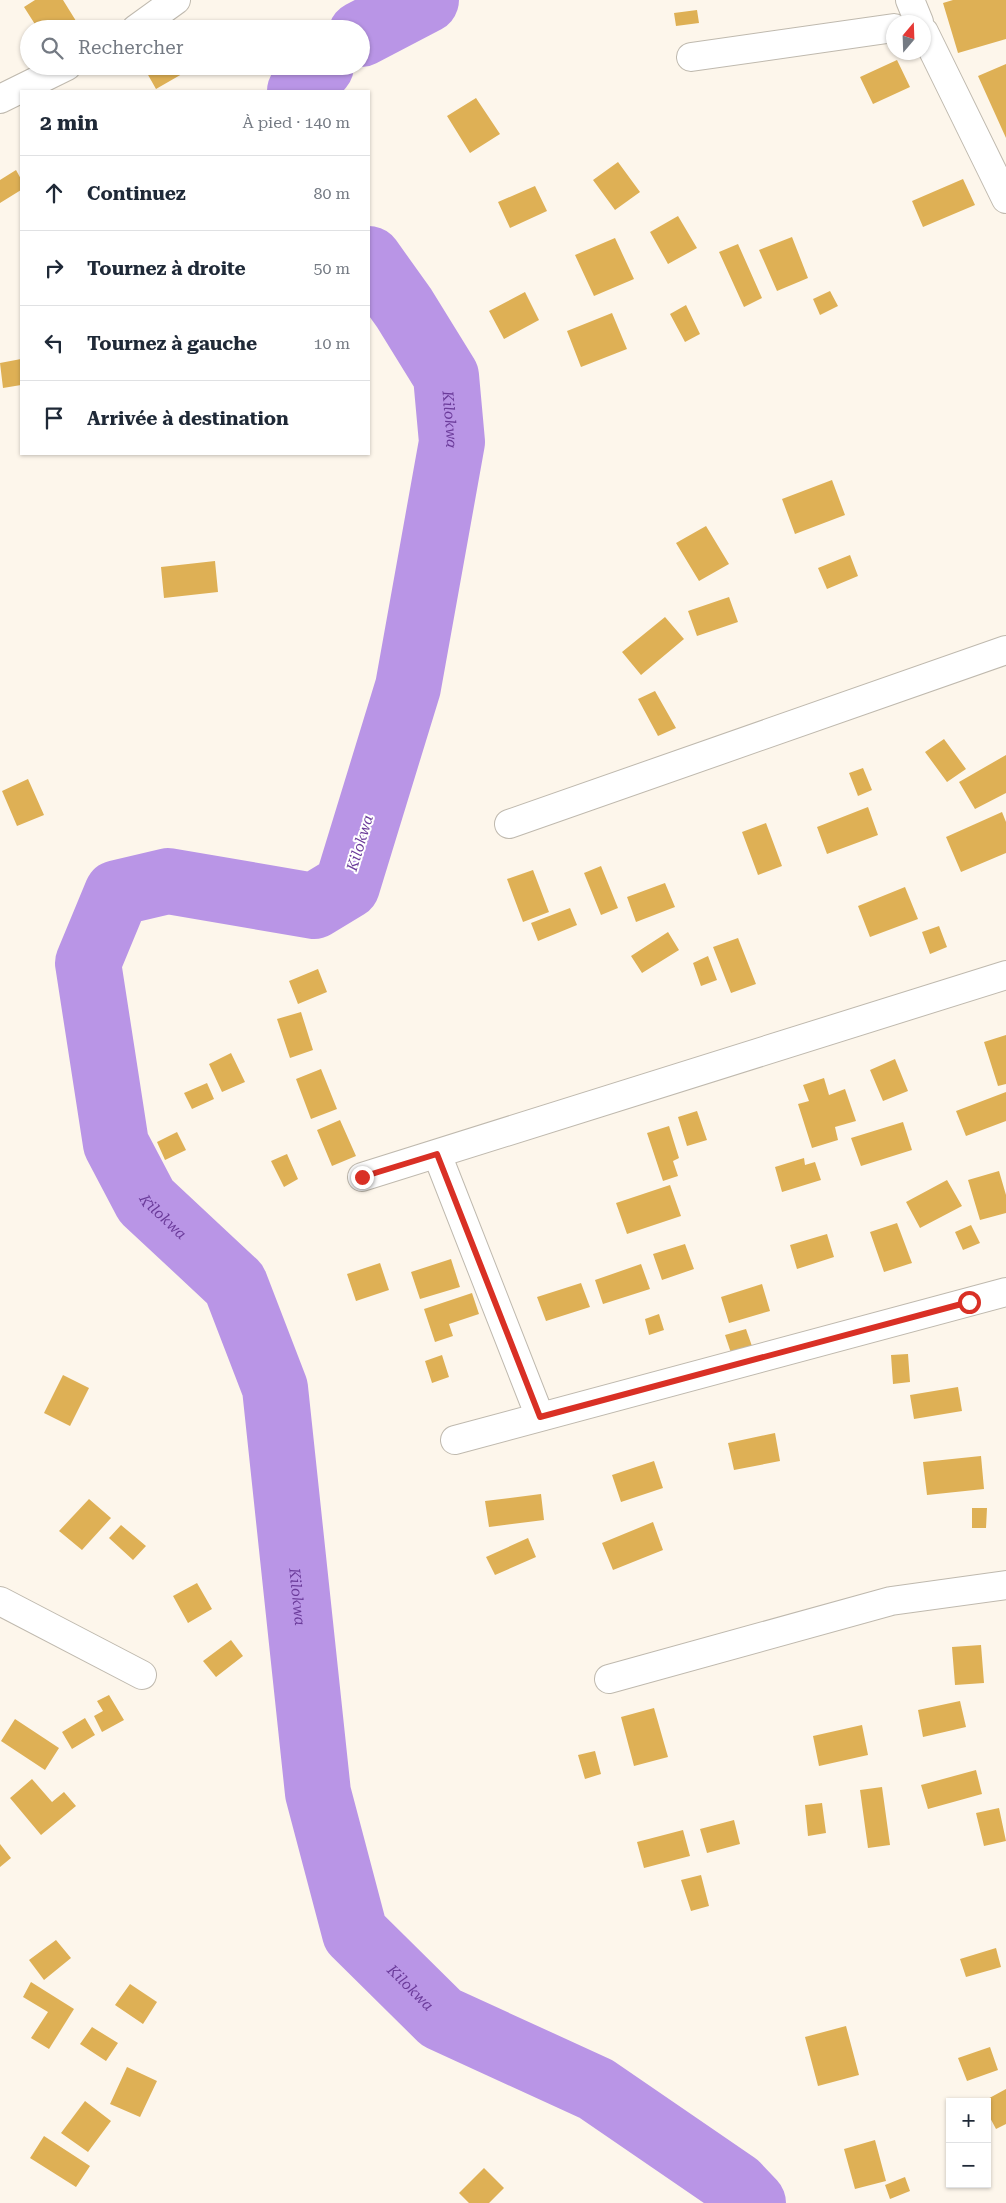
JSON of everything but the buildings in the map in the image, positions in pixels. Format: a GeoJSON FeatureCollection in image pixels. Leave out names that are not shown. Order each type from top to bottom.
{"type":"FeatureCollection","features":[{"type":"Feature","properties":{"kind":"street"},"geometry":{"type":"LineString","coordinates":[[148,20],[176,0]]}},
{"type":"Feature","properties":{"kind":"street"},"geometry":{"type":"LineString","coordinates":[[910,0],[916,15]]}},
{"type":"Feature","properties":{"kind":"street"},"geometry":{"type":"LineString","coordinates":[[691,57],[886,29]]}},
{"type":"Feature","properties":{"kind":"street"},"geometry":{"type":"LineString","coordinates":[[931,46],[1006,199]]}},
{"type":"Feature","properties":{"kind":"street"},"geometry":{"type":"LineString","coordinates":[[0,99],[49,75]]}},
{"type":"Feature","properties":{"kind":"street"},"geometry":{"type":"LineString","coordinates":[[509,824],[1006,650]]}},
{"type":"Feature","properties":{"kind":"street"},"geometry":{"type":"LineString","coordinates":[[362,1177],[1006,975]]}},
{"type":"Feature","properties":{"kind":"street"},"geometry":{"type":"LineString","coordinates":[[437,1154],[540,1417]]}},
{"type":"Feature","properties":{"kind":"street"},"geometry":{"type":"LineString","coordinates":[[456,1440],[1006,1292]]}},
{"type":"Feature","properties":{"kind":"street"},"geometry":{"type":"LineString","coordinates":[[609,1679],[891,1601],[1006,1585]]}},
{"type":"Feature","properties":{"kind":"street"},"geometry":{"type":"LineString","coordinates":[[0,1601],[142,1675]]}},
{"type":"Feature","properties":{"kind":"waterway","name":"Kilokwa"},"geometry":{"type":"LineString","coordinates":[[370,29],[426,0]]}},
{"type":"Feature","properties":{"kind":"waterway","name":"Kilokwa"},"geometry":{"type":"LineString","coordinates":[[301,90],[313,75]]}},
{"type":"Feature","properties":{"kind":"waterway","name":"Kilokwa"},"geometry":{"type":"LineString","coordinates":[[370,260],[404,308],[446,376],[452,442],[408,687],[347,886],[314,906],[168,881],[117,893],[88,963],[116,1144],[146,1201],[235,1284],[275,1388],[318,1793],[355,1933],[441,2018],[596,2089],[736,2185],[753,2203]]}},
{"type":"Feature","properties":{"kind":"route"},"geometry":{"type":"LineString","coordinates":[[362,1177],[437,1154],[540,1417],[969,1302]]}}]}
